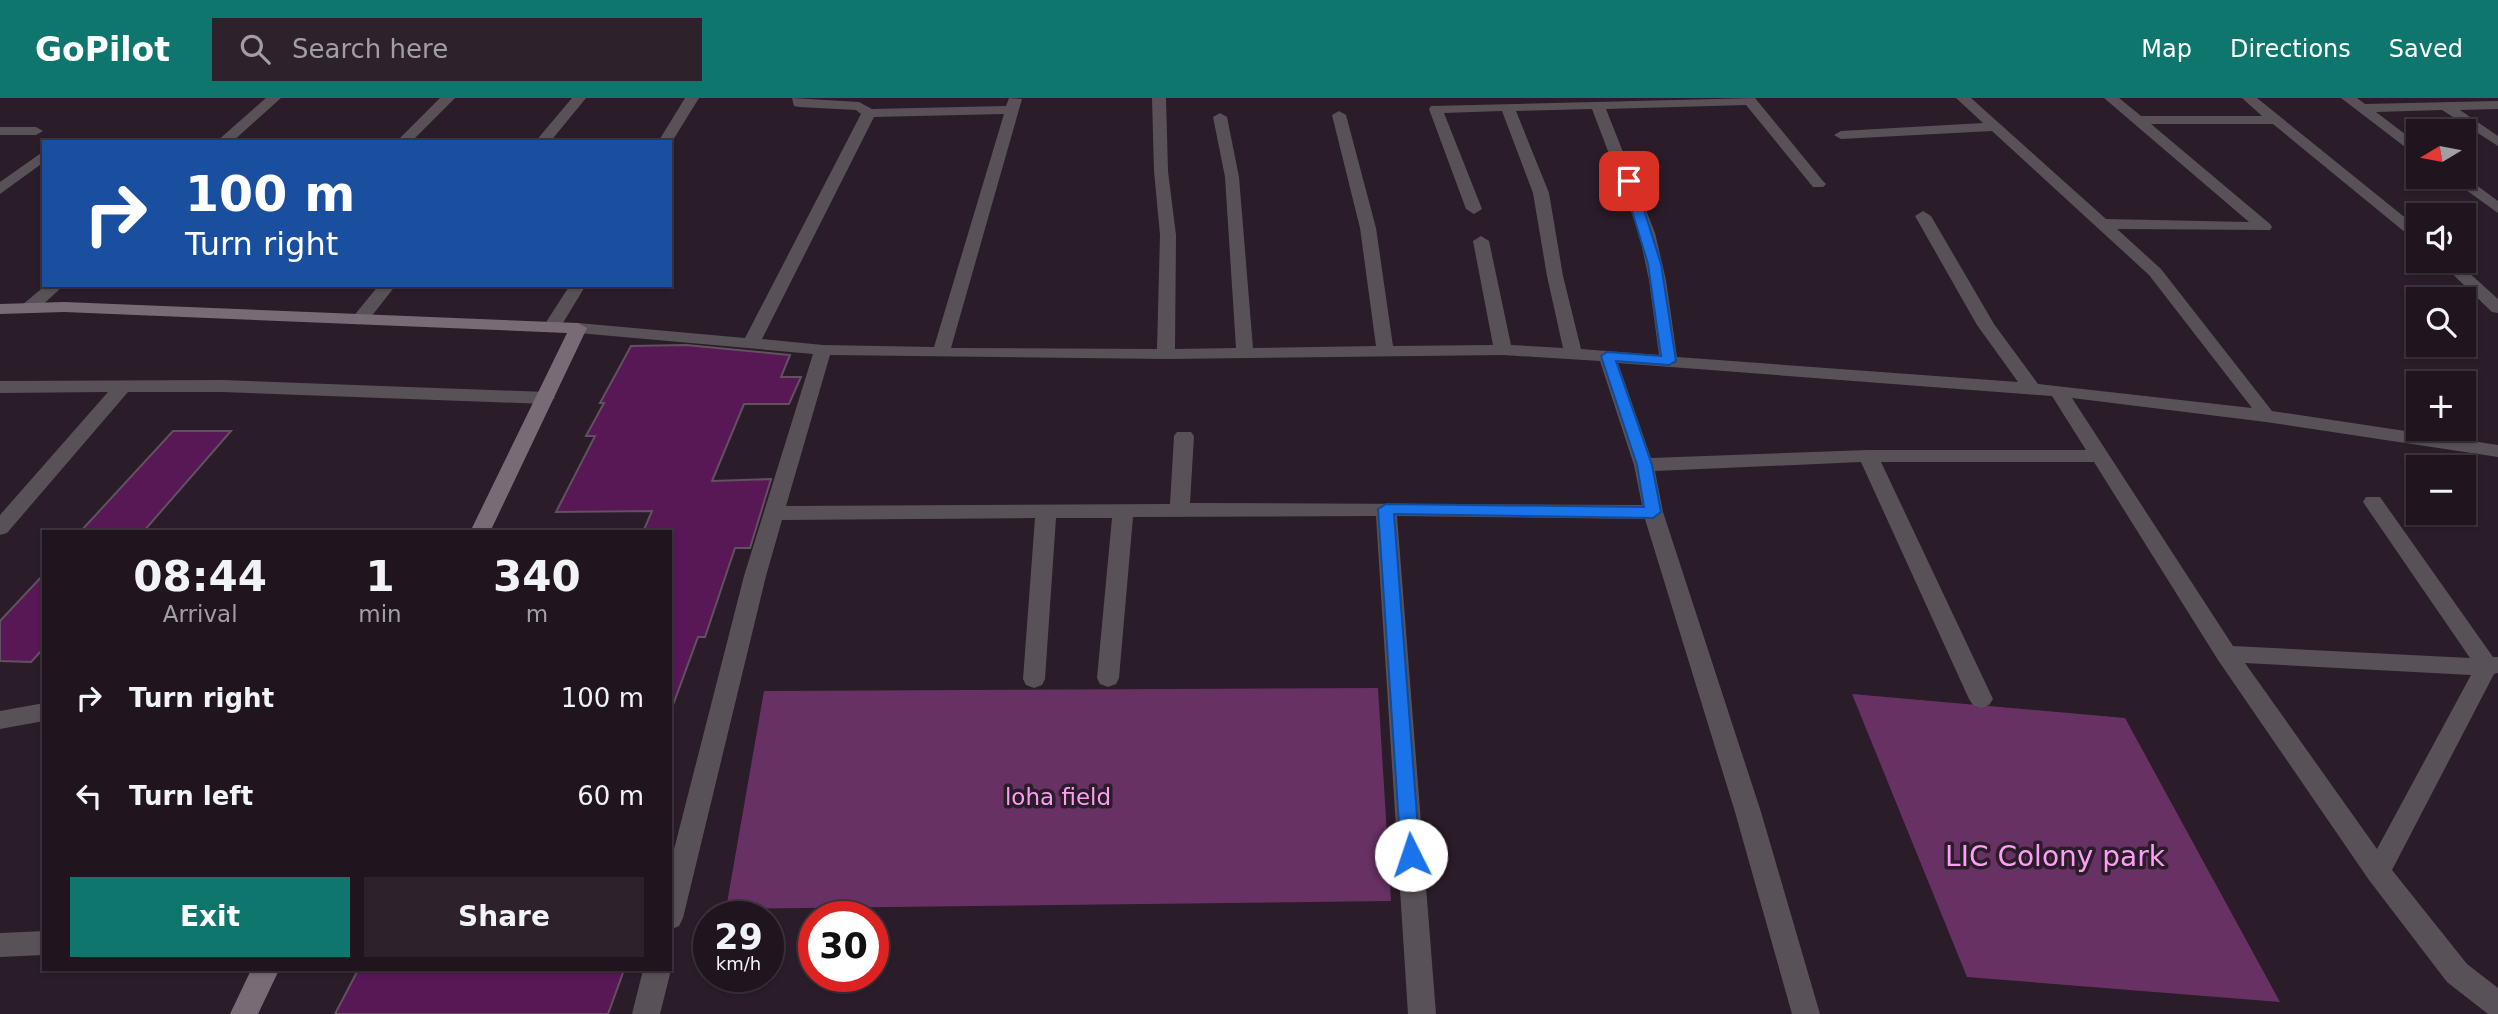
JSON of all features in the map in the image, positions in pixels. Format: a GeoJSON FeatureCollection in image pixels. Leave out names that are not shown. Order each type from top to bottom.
{"type":"FeatureCollection","features":[{"type":"Feature","properties":{"kind":"street"},"geometry":{"type":"LineString","coordinates":[[225,140],[274,98]]}},
{"type":"Feature","properties":{"kind":"street"},"geometry":{"type":"LineString","coordinates":[[405,140],[448,98]]}},
{"type":"Feature","properties":{"kind":"street"},"geometry":{"type":"LineString","coordinates":[[544,140],[579,98]]}},
{"type":"Feature","properties":{"kind":"street"},"geometry":{"type":"LineString","coordinates":[[666,140],[692,98]]}},
{"type":"Feature","properties":{"kind":"street"},"geometry":{"type":"LineString","coordinates":[[799,98],[799,103],[859,106],[869,113],[1013,104],[941,353]]}},
{"type":"Feature","properties":{"kind":"street"},"geometry":{"type":"LineString","coordinates":[[1159,98],[1161,171],[1168,235],[1166,354]]}},
{"type":"Feature","properties":{"kind":"street"},"geometry":{"type":"LineString","coordinates":[[1963,98],[2155,272],[2266,416]]}},
{"type":"Feature","properties":{"kind":"street"},"geometry":{"type":"LineString","coordinates":[[2102,224],[2263,227],[2111,98]]}},
{"type":"Feature","properties":{"kind":"street"},"geometry":{"type":"LineString","coordinates":[[2249,98],[2406,225]]}},
{"type":"Feature","properties":{"kind":"street"},"geometry":{"type":"LineString","coordinates":[[2348,98],[2406,141]]}},
{"type":"Feature","properties":{"kind":"street"},"geometry":{"type":"LineString","coordinates":[[2433,98],[2498,142]]}},
{"type":"Feature","properties":{"kind":"street"},"geometry":{"type":"LineString","coordinates":[[1474,209],[1436,109],[1470,103],[1507,107],[1598,107],[1749,99],[1818,184]]}},
{"type":"Feature","properties":{"kind":"street"},"geometry":{"type":"LineString","coordinates":[[2362,108],[2498,104]]}},
{"type":"Feature","properties":{"kind":"street"},"geometry":{"type":"LineString","coordinates":[[1507,107],[1541,193],[1555,276],[1573,354]]}},
{"type":"Feature","properties":{"kind":"street"},"geometry":{"type":"LineString","coordinates":[[1598,107],[1629,181],[1647,234],[1669,361]]}},
{"type":"Feature","properties":{"kind":"street"},"geometry":{"type":"LineString","coordinates":[[751,343],[869,113]]}},
{"type":"Feature","properties":{"kind":"street"},"geometry":{"type":"LineString","coordinates":[[1339,115],[1368,228],[1385,351]]}},
{"type":"Feature","properties":{"kind":"street"},"geometry":{"type":"LineString","coordinates":[[1220,117],[1232,177],[1245,353]]}},
{"type":"Feature","properties":{"kind":"street"},"geometry":{"type":"LineString","coordinates":[[2135,120],[2278,120]]}},
{"type":"Feature","properties":{"kind":"street"},"geometry":{"type":"LineString","coordinates":[[1841,135],[1995,127]]}},
{"type":"Feature","properties":{"kind":"street"},"geometry":{"type":"LineString","coordinates":[[0,131],[36,131],[27,142],[42,143]]}},
{"type":"Feature","properties":{"kind":"street"},"geometry":{"type":"LineString","coordinates":[[0,189],[42,157]]}},
{"type":"Feature","properties":{"kind":"street"},"geometry":{"type":"LineString","coordinates":[[0,201],[42,170]]}},
{"type":"Feature","properties":{"kind":"street"},"geometry":{"type":"LineString","coordinates":[[2472,189],[2498,208]]}},
{"type":"Feature","properties":{"kind":"street"},"geometry":{"type":"LineString","coordinates":[[1923,216],[1986,326],[2032,389]]}},
{"type":"Feature","properties":{"kind":"street"},"geometry":{"type":"LineString","coordinates":[[1481,241],[1503,350]]}},
{"type":"Feature","properties":{"kind":"street"},"geometry":{"type":"LineString","coordinates":[[2460,273],[2498,308]]}},
{"type":"Feature","properties":{"kind":"street"},"geometry":{"type":"LineString","coordinates":[[28,309],[53,287]]}},
{"type":"Feature","properties":{"kind":"street"},"geometry":{"type":"LineString","coordinates":[[361,318],[386,287]]}},
{"type":"Feature","properties":{"kind":"street"},"geometry":{"type":"LineString","coordinates":[[552,327],[577,287]]}},
{"type":"Feature","properties":{"kind":"street"},"geometry":{"type":"LineString","coordinates":[[0,309],[64,307],[578,328],[823,350],[1166,354],[1503,350],[2058,391],[2266,416],[2498,451]]}},
{"type":"Feature","properties":{"kind":"street"},"geometry":{"type":"LineString","coordinates":[[481,530],[578,328]]}},
{"type":"Feature","properties":{"kind":"street"},"geometry":{"type":"LineString","coordinates":[[672,910],[773,513],[823,350]]}},
{"type":"Feature","properties":{"kind":"street"},"geometry":{"type":"LineString","coordinates":[[1607,356],[1644,465],[1653,512],[1748,812],[1806,1014]]}},
{"type":"Feature","properties":{"kind":"street"},"geometry":{"type":"LineString","coordinates":[[0,387],[222,386],[546,398]]}},
{"type":"Feature","properties":{"kind":"street"},"geometry":{"type":"LineString","coordinates":[[0,528],[122,388]]}},
{"type":"Feature","properties":{"kind":"street"},"geometry":{"type":"LineString","coordinates":[[2058,391],[2226,654],[2378,872],[2457,973],[2484,1014]]}},
{"type":"Feature","properties":{"kind":"street"},"geometry":{"type":"LineString","coordinates":[[1180,511],[1184,436]]}},
{"type":"Feature","properties":{"kind":"street"},"geometry":{"type":"LineString","coordinates":[[1644,465],[1868,456],[2100,456]]}},
{"type":"Feature","properties":{"kind":"street"},"geometry":{"type":"LineString","coordinates":[[1868,456],[1981,699]]}},
{"type":"Feature","properties":{"kind":"street"},"geometry":{"type":"LineString","coordinates":[[2373,502],[2493,666]]}},
{"type":"Feature","properties":{"kind":"street"},"geometry":{"type":"LineString","coordinates":[[773,513],[1386,509],[1653,512]]}},
{"type":"Feature","properties":{"kind":"street"},"geometry":{"type":"LineString","coordinates":[[1386,509],[1422,1014]]}},
{"type":"Feature","properties":{"kind":"street"},"geometry":{"type":"LineString","coordinates":[[1108,678],[1123,512]]}},
{"type":"Feature","properties":{"kind":"street"},"geometry":{"type":"LineString","coordinates":[[1034,679],[1046,513]]}},
{"type":"Feature","properties":{"kind":"street"},"geometry":{"type":"LineString","coordinates":[[2226,654],[2493,666]]}},
{"type":"Feature","properties":{"kind":"street"},"geometry":{"type":"LineString","coordinates":[[2378,872],[2493,666]]}},
{"type":"Feature","properties":{"kind":"street"},"geometry":{"type":"LineString","coordinates":[[0,720],[42,712]]}},
{"type":"Feature","properties":{"kind":"street"},"geometry":{"type":"LineString","coordinates":[[0,945],[42,943]]}},
{"type":"Feature","properties":{"kind":"street"},"geometry":{"type":"LineString","coordinates":[[244,1014],[265,971]]}},
{"type":"Feature","properties":{"kind":"street"},"geometry":{"type":"LineString","coordinates":[[646,1014],[657,971]]}},
{"type":"Feature","properties":{"kind":"street"},"geometry":{"type":"LineString","coordinates":[[2457,973],[2498,1005]]}},
{"type":"Feature","properties":{"kind":"green space","name":"loha field"},"geometry":{"type":"Polygon","coordinates":[[[1378,688],[1391,901],[889,907],[889,901],[798,901],[798,908],[784,908],[784,901],[727,901],[764,691],[1378,688]]]}},
{"type":"Feature","properties":{"kind":"green space","name":"LIC Colony park"},"geometry":{"type":"Polygon","coordinates":[[[1852,694],[2125,718],[2280,1002],[1967,977],[1852,694]]]}},
{"type":"Feature","properties":{"kind":"building"},"geometry":{"type":"Polygon","coordinates":[[[686,345],[790,355],[781,377],[801,377],[789,404],[744,404],[712,481],[771,479],[750,548],[735,548],[705,637],[698,637],[673,705],[672,530],[644,530],[652,511],[556,512],[595,436],[586,436],[604,403],[600,403],[631,346],[686,345]]]}},
{"type":"Feature","properties":{"kind":"building"},"geometry":{"type":"Polygon","coordinates":[[[173,431],[231,431],[145,530],[82,530],[173,431]]]}},
{"type":"Feature","properties":{"kind":"building"},"geometry":{"type":"Polygon","coordinates":[[[42,576],[42,650],[31,662],[0,661],[0,621],[42,576]]]}},
{"type":"Feature","properties":{"kind":"building"},"geometry":{"type":"Polygon","coordinates":[[[357,971],[624,971],[608,1014],[335,1014],[357,971]]]}},
{"type":"Feature","properties":{"kind":"route"},"geometry":{"type":"LineString","coordinates":[[1411,855],[1386,509],[1653,512],[1644,465],[1607,356],[1669,361],[1654,264],[1629,181]]}}]}
